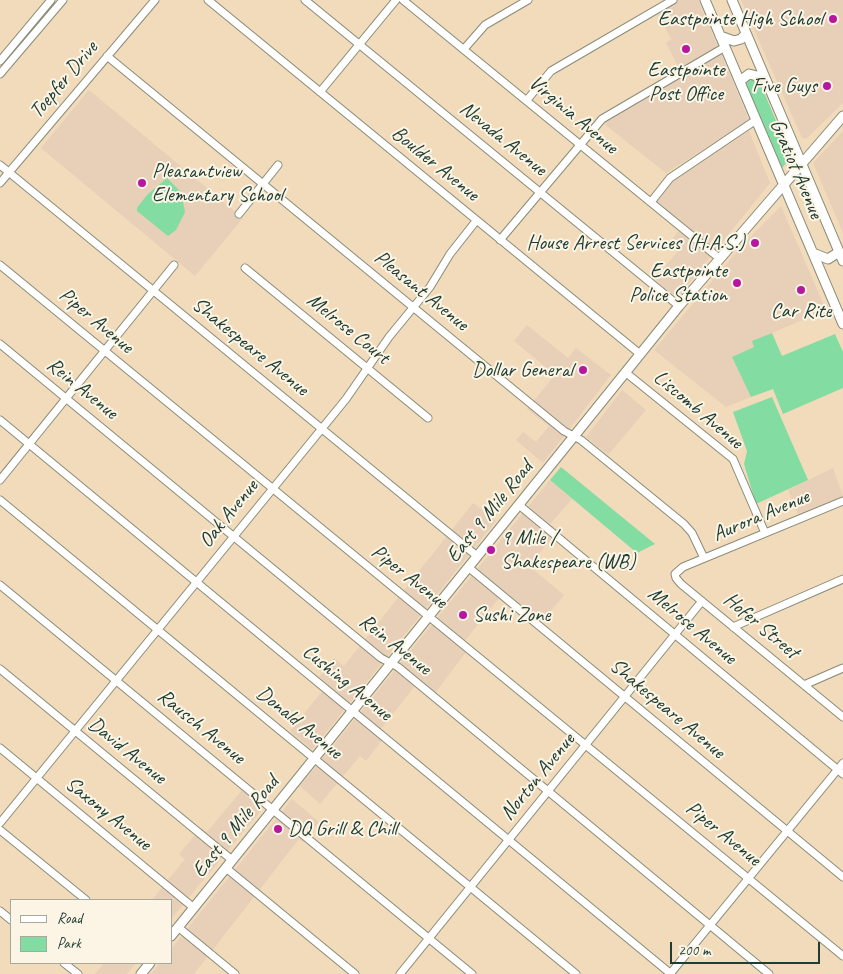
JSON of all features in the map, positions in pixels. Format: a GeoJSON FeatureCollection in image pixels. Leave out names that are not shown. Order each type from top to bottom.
{"type":"FeatureCollection","features":[{"type":"Feature","properties":{"kind":"main road","name":"Gratiot Avenue"},"geometry":{"type":"LineString","coordinates":[[705,0],[813,253],[840,307],[843,324]]}},
{"type":"Feature","properties":{"kind":"main road","name":"Gratiot Avenue"},"geometry":{"type":"LineString","coordinates":[[732,0],[841,256]]}},
{"type":"Feature","properties":{"kind":"main road"},"geometry":{"type":"LineString","coordinates":[[720,36],[734,41],[741,40],[746,34]]}},
{"type":"Feature","properties":{"kind":"main road"},"geometry":{"type":"LineString","coordinates":[[740,81],[749,74],[765,78]]}},
{"type":"Feature","properties":{"kind":"main road","name":"East 9 Mile Road"},"geometry":{"type":"LineString","coordinates":[[172,935],[678,306],[843,116]]}},
{"type":"Feature","properties":{"kind":"main road"},"geometry":{"type":"LineString","coordinates":[[813,253],[828,259],[841,256]]}},
{"type":"Feature","properties":{"kind":"main road"},"geometry":{"type":"LineString","coordinates":[[141,974],[149,964]]}},
{"type":"Feature","properties":{"kind":"street"},"geometry":{"type":"LineString","coordinates":[[0,61],[51,0]]}},
{"type":"Feature","properties":{"kind":"street"},"geometry":{"type":"LineString","coordinates":[[0,74],[62,0]]}},
{"type":"Feature","properties":{"kind":"street","name":"Toepfer Drive"},"geometry":{"type":"LineString","coordinates":[[0,183],[155,0]]}},
{"type":"Feature","properties":{"kind":"street","name":"Boulder Avenue"},"geometry":{"type":"LineString","coordinates":[[208,0],[640,354]]}},
{"type":"Feature","properties":{"kind":"street","name":"Nevada Avenue"},"geometry":{"type":"LineString","coordinates":[[305,0],[678,306]]}},
{"type":"Feature","properties":{"kind":"street"},"geometry":{"type":"LineString","coordinates":[[320,92],[396,0]]}},
{"type":"Feature","properties":{"kind":"street","name":"Virginia Avenue"},"geometry":{"type":"LineString","coordinates":[[403,0],[719,258]]}},
{"type":"Feature","properties":{"kind":"street"},"geometry":{"type":"LineString","coordinates":[[464,49],[485,24],[528,0]]}},
{"type":"Feature","properties":{"kind":"street"},"geometry":{"type":"LineString","coordinates":[[527,100],[551,71],[673,0]]}},
{"type":"Feature","properties":{"kind":"street"},"geometry":{"type":"LineString","coordinates":[[500,240],[602,119],[725,47]]}},
{"type":"Feature","properties":{"kind":"street","name":"Pleasant Avenue"},"geometry":{"type":"LineString","coordinates":[[107,56],[564,431],[574,436],[689,529],[704,558]]}},
{"type":"Feature","properties":{"kind":"street"},"geometry":{"type":"LineString","coordinates":[[651,202],[670,178],[756,120]]}},
{"type":"Feature","properties":{"kind":"street","name":"Shakespeare Avenue"},"geometry":{"type":"LineString","coordinates":[[0,165],[478,556]]}},
{"type":"Feature","properties":{"kind":"street"},"geometry":{"type":"LineString","coordinates":[[239,214],[278,165]]}},
{"type":"Feature","properties":{"kind":"street","name":"Oak Avenue"},"geometry":{"type":"LineString","coordinates":[[0,823],[322,428],[434,282],[450,254],[476,221]]}},
{"type":"Feature","properties":{"kind":"street","name":"Piper Avenue"},"geometry":{"type":"LineString","coordinates":[[0,265],[843,956]]}},
{"type":"Feature","properties":{"kind":"street"},"geometry":{"type":"LineString","coordinates":[[0,480],[174,265]]}},
{"type":"Feature","properties":{"kind":"street","name":"Melrose Court"},"geometry":{"type":"LineString","coordinates":[[245,268],[428,418]]}},
{"type":"Feature","properties":{"kind":"street","name":"Rein Avenue"},"geometry":{"type":"LineString","coordinates":[[0,344],[769,974]]}},
{"type":"Feature","properties":{"kind":"street","name":"Liscomb Avenue"},"geometry":{"type":"LineString","coordinates":[[625,372],[733,459],[765,533]]}},
{"type":"Feature","properties":{"kind":"street","name":"Cushing Avenue"},"geometry":{"type":"LineString","coordinates":[[0,420],[671,974]]}},
{"type":"Feature","properties":{"kind":"street","name":"Donald Avenue"},"geometry":{"type":"LineString","coordinates":[[0,500],[576,974]]}},
{"type":"Feature","properties":{"kind":"street","name":"Aurora Avenue"},"geometry":{"type":"LineString","coordinates":[[692,563],[843,501]]}},
{"type":"Feature","properties":{"kind":"street","name":"Melrose Avenue"},"geometry":{"type":"LineString","coordinates":[[518,505],[840,772]]}},
{"type":"Feature","properties":{"kind":"street","name":"Hofer Street"},"geometry":{"type":"LineString","coordinates":[[692,563],[680,569],[675,574],[676,578],[843,716]]}},
{"type":"Feature","properties":{"kind":"street","name":"Shakespeare Avenue"},"geometry":{"type":"LineString","coordinates":[[468,567],[843,878]]}},
{"type":"Feature","properties":{"kind":"street"},"geometry":{"type":"LineString","coordinates":[[733,627],[843,579]]}},
{"type":"Feature","properties":{"kind":"street","name":"Rausch Avenue"},"geometry":{"type":"LineString","coordinates":[[0,584],[472,974]]}},
{"type":"Feature","properties":{"kind":"street","name":"Norton Avenue"},"geometry":{"type":"LineString","coordinates":[[400,974],[702,601]]}},
{"type":"Feature","properties":{"kind":"street"},"geometry":{"type":"LineString","coordinates":[[804,685],[843,668]]}},
{"type":"Feature","properties":{"kind":"street","name":"David Avenue"},"geometry":{"type":"LineString","coordinates":[[0,670],[232,860]]}},
{"type":"Feature","properties":{"kind":"street","name":"Saxony Avenue"},"geometry":{"type":"LineString","coordinates":[[0,748],[194,908]]}},
{"type":"Feature","properties":{"kind":"street"},"geometry":{"type":"LineString","coordinates":[[671,974],[786,831],[840,772],[843,763]]}},
{"type":"Feature","properties":{"kind":"street"},"geometry":{"type":"LineString","coordinates":[[0,830],[85,899]]}},
{"type":"Feature","properties":{"kind":"street"},"geometry":{"type":"LineString","coordinates":[[226,868],[355,974]]}},
{"type":"Feature","properties":{"kind":"street"},"geometry":{"type":"LineString","coordinates":[[0,910],[10,919]]}},
{"type":"Feature","properties":{"kind":"street"},"geometry":{"type":"LineString","coordinates":[[178,927],[235,974]]}},
{"type":"Feature","properties":{"kind":"street"},"geometry":{"type":"LineString","coordinates":[[65,964],[78,974]]}},
{"type":"Feature","properties":{"kind":"shaded area"},"geometry":{"type":"Polygon","coordinates":[[[665,0],[698,0],[749,120],[666,173],[603,123],[683,76],[666,43],[671,39],[658,15],[669,9],[665,0]]]}},
{"type":"Feature","properties":{"kind":"shaded area"},"geometry":{"type":"Polygon","coordinates":[[[741,0],[843,0],[843,103],[806,139],[802,138],[741,0]]]}},
{"type":"Feature","properties":{"kind":"shaded area","name":"Pleasantview Elementary School"},"geometry":{"type":"Polygon","coordinates":[[[89,90],[243,218],[195,276],[41,148],[89,90]]]}},
{"type":"Feature","properties":{"kind":"shaded area"},"geometry":{"type":"Polygon","coordinates":[[[749,131],[770,183],[677,298],[655,279],[678,251],[669,243],[679,230],[652,208],[672,182],[749,131]]]}},
{"type":"Feature","properties":{"kind":"shaded area"},"geometry":{"type":"Polygon","coordinates":[[[843,131],[843,233],[813,163],[843,131]]]}},
{"type":"Feature","properties":{"kind":"shaded area"},"geometry":{"type":"Polygon","coordinates":[[[781,206],[826,310],[753,341],[755,347],[732,357],[751,397],[726,407],[654,350],[745,242],[781,206]]]}},
{"type":"Feature","properties":{"kind":"shaded area"},"geometry":{"type":"Polygon","coordinates":[[[527,325],[568,358],[576,348],[611,375],[543,463],[516,440],[523,432],[536,442],[549,426],[527,409],[555,375],[514,341],[527,325]]]}},
{"type":"Feature","properties":{"kind":"shaded area"},"geometry":{"type":"Polygon","coordinates":[[[622,390],[646,410],[608,455],[586,437],[622,390]]]}},
{"type":"Feature","properties":{"kind":"shaded area"},"geometry":{"type":"Polygon","coordinates":[[[833,468],[843,496],[798,514],[788,490],[833,468]]]}},
{"type":"Feature","properties":{"kind":"shaded area"},"geometry":{"type":"Polygon","coordinates":[[[550,480],[572,499],[550,524],[558,531],[529,566],[564,595],[536,629],[499,598],[460,647],[466,652],[435,693],[419,681],[376,735],[382,740],[366,761],[360,756],[320,804],[300,786],[550,480]]]}},
{"type":"Feature","properties":{"kind":"shaded area"},"geometry":{"type":"Polygon","coordinates":[[[473,503],[496,521],[312,750],[290,731],[328,684],[319,677],[334,658],[344,666],[473,503]]]}},
{"type":"Feature","properties":{"kind":"shaded area"},"geometry":{"type":"Polygon","coordinates":[[[242,790],[263,808],[172,918],[172,899],[153,899],[185,859],[179,854],[201,828],[207,832],[242,790]]]}},
{"type":"Feature","properties":{"kind":"shaded area"},"geometry":{"type":"Polygon","coordinates":[[[292,799],[319,822],[303,842],[299,839],[194,974],[151,974],[159,964],[172,964],[172,948],[292,799]]]}},
{"type":"Feature","properties":{"kind":"shaded area"},"geometry":{"type":"Polygon","coordinates":[[[103,964],[135,964],[127,974],[95,974],[103,964]]]}},
{"type":"Feature","properties":{"kind":"green space"},"geometry":{"type":"Polygon","coordinates":[[[755,78],[760,83],[785,142],[793,155],[782,168],[746,84],[748,79],[755,78]]]}},
{"type":"Feature","properties":{"kind":"green space"},"geometry":{"type":"Polygon","coordinates":[[[167,178],[181,192],[185,212],[176,230],[168,236],[137,211],[137,208],[147,195],[167,178]]]}},
{"type":"Feature","properties":{"kind":"green space"},"geometry":{"type":"Polygon","coordinates":[[[772,333],[782,356],[835,334],[843,352],[843,388],[783,414],[773,389],[751,397],[732,357],[754,347],[752,341],[772,333]]]}},
{"type":"Feature","properties":{"kind":"green space"},"geometry":{"type":"Polygon","coordinates":[[[772,397],[808,480],[756,504],[744,464],[747,451],[733,412],[772,397]]]}},
{"type":"Feature","properties":{"kind":"green space"},"geometry":{"type":"Polygon","coordinates":[[[561,467],[655,544],[637,553],[550,480],[561,467]]]}},
{"type":"Feature","properties":{"kind":"place","name":"Eastpointe High School"},"geometry":{"type":"Point","coordinates":[833,19]}},
{"type":"Feature","properties":{"kind":"place","name":"Eastpointe Post Office"},"geometry":{"type":"Point","coordinates":[686,49]}},
{"type":"Feature","properties":{"kind":"place","name":"Five Guys"},"geometry":{"type":"Point","coordinates":[827,86]}},
{"type":"Feature","properties":{"kind":"place","name":"Pleasantview Elementary School"},"geometry":{"type":"Point","coordinates":[142,183]}},
{"type":"Feature","properties":{"kind":"place","name":"House Arrest Services (H.A.S.)"},"geometry":{"type":"Point","coordinates":[755,243]}},
{"type":"Feature","properties":{"kind":"place","name":"Eastpointe Police Station"},"geometry":{"type":"Point","coordinates":[737,283]}},
{"type":"Feature","properties":{"kind":"place","name":"Car Rite"},"geometry":{"type":"Point","coordinates":[801,290]}},
{"type":"Feature","properties":{"kind":"place","name":"Dollar General"},"geometry":{"type":"Point","coordinates":[583,370]}},
{"type":"Feature","properties":{"kind":"place","name":"9 Mile / Shakespeare (WB)"},"geometry":{"type":"Point","coordinates":[491,550]}},
{"type":"Feature","properties":{"kind":"place","name":"Sushi Zone"},"geometry":{"type":"Point","coordinates":[463,615]}},
{"type":"Feature","properties":{"kind":"place","name":"DQ Grill & Chill"},"geometry":{"type":"Point","coordinates":[278,829]}}]}
